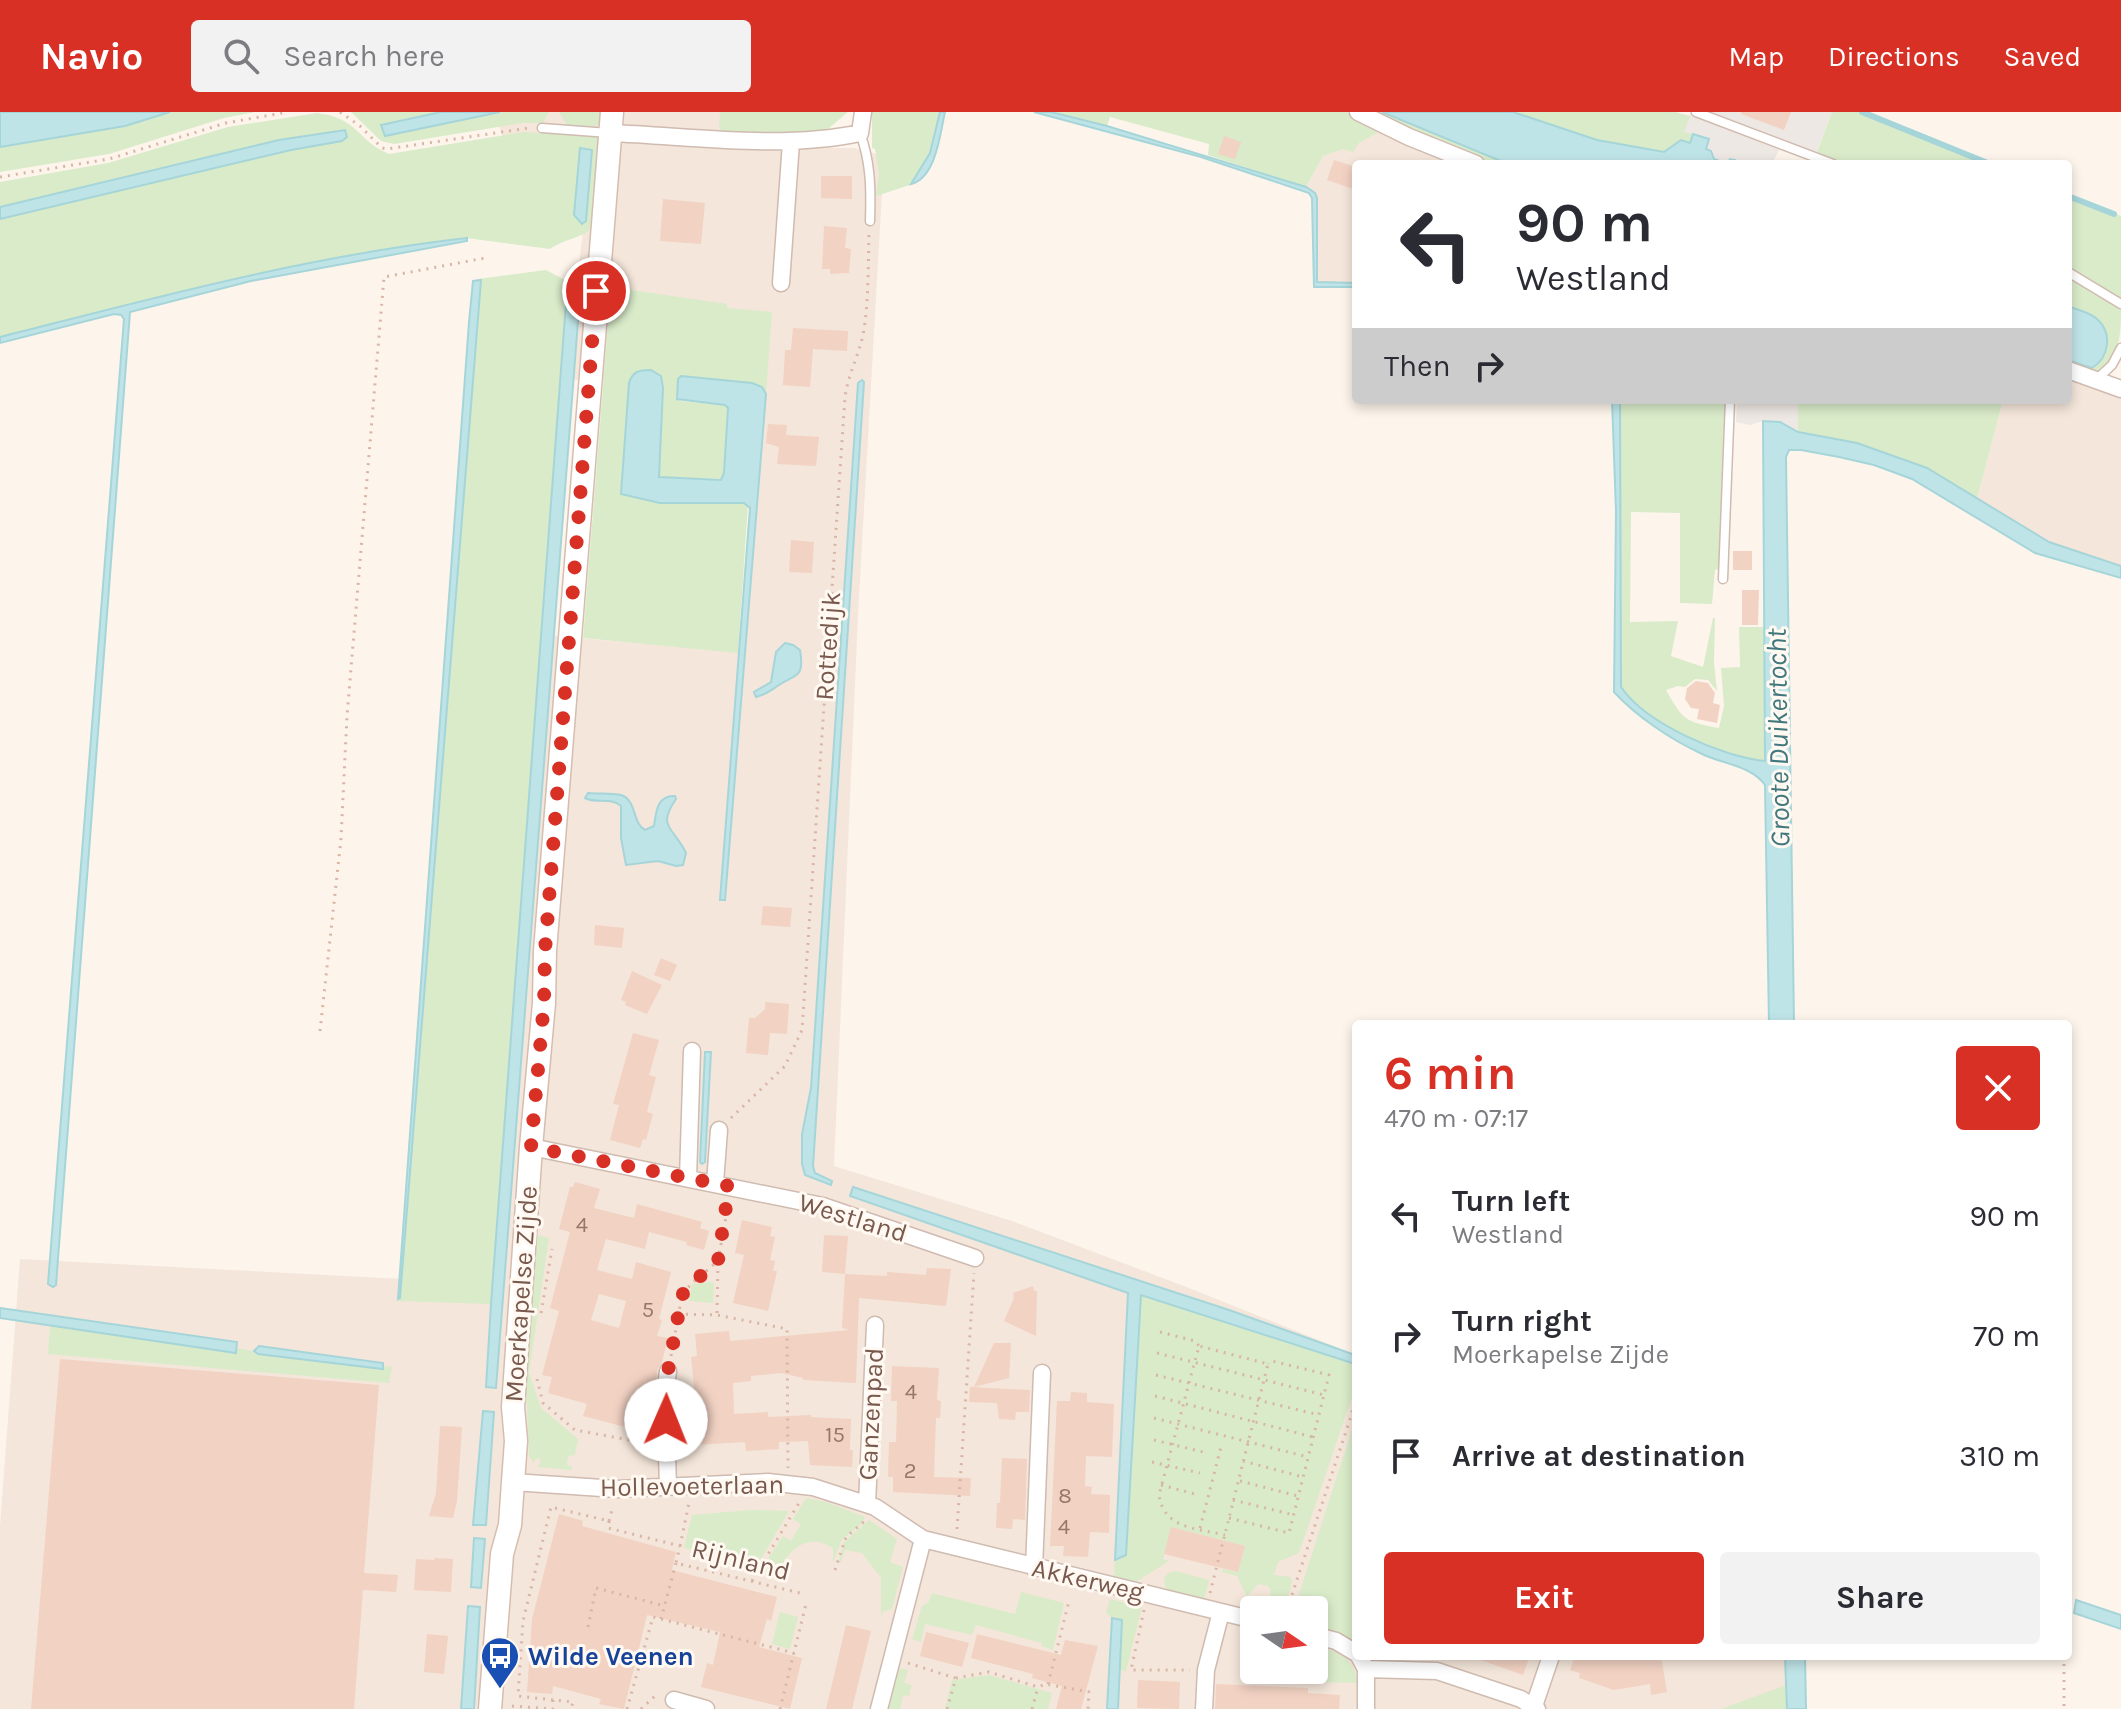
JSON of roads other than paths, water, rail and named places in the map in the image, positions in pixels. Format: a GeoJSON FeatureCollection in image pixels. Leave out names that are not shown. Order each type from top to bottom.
{"type":"FeatureCollection","features":[{"type":"Feature","properties":{"kind":"street"},"geometry":{"type":"LineString","coordinates":[[611,122],[791,142],[825,141],[860,133],[863,112]]}},
{"type":"Feature","properties":{"kind":"street"},"geometry":{"type":"LineString","coordinates":[[1358,112],[1466,160]]}},
{"type":"Feature","properties":{"kind":"street","name":"Moerkapelse Zijde"},"geometry":{"type":"LineString","coordinates":[[500,1708],[502,1554],[510,1525],[516,1441],[513,1407],[544,1003],[545,951],[611,122]]}},
{"type":"Feature","properties":{"kind":"street"},"geometry":{"type":"LineString","coordinates":[[781,283],[791,142]]}},
{"type":"Feature","properties":{"kind":"street"},"geometry":{"type":"LineString","coordinates":[[2072,371],[2121,389]]}},
{"type":"Feature","properties":{"kind":"street"},"geometry":{"type":"LineString","coordinates":[[688,1178],[692,1051]]}},
{"type":"Feature","properties":{"kind":"street"},"geometry":{"type":"LineString","coordinates":[[719,1130],[722,1185]]}},
{"type":"Feature","properties":{"kind":"street","name":"Westland"},"geometry":{"type":"LineString","coordinates":[[531,1147],[823,1206],[975,1258]]}},
{"type":"Feature","properties":{"kind":"street","name":"Ganzenpad"},"geometry":{"type":"LineString","coordinates":[[871,1505],[875,1325]]}},
{"type":"Feature","properties":{"kind":"street"},"geometry":{"type":"LineString","coordinates":[[668,1371],[665,1393],[668,1487]]}},
{"type":"Feature","properties":{"kind":"street"},"geometry":{"type":"LineString","coordinates":[[1034,1568],[1042,1373]]}},
{"type":"Feature","properties":{"kind":"street","name":"Hollevoeterlaan"},"geometry":{"type":"LineString","coordinates":[[513,1482],[617,1489],[788,1483],[809,1486],[871,1505],[923,1539]]}},
{"type":"Feature","properties":{"kind":"street"},"geometry":{"type":"LineString","coordinates":[[879,1709],[923,1539]]}},
{"type":"Feature","properties":{"kind":"street","name":"Akkerweg"},"geometry":{"type":"LineString","coordinates":[[923,1539],[1240,1616]]}},
{"type":"Feature","properties":{"kind":"street"},"geometry":{"type":"LineString","coordinates":[[1204,1709],[1214,1610]]}},
{"type":"Feature","properties":{"kind":"street"},"geometry":{"type":"LineString","coordinates":[[1328,1639],[1352,1653]]}},
{"type":"Feature","properties":{"kind":"street"},"geometry":{"type":"LineString","coordinates":[[1360,1660],[1366,1709]]}},
{"type":"Feature","properties":{"kind":"street"},"geometry":{"type":"LineString","coordinates":[[1366,1660],[1437,1671],[1535,1708],[1550,1660]]}},
{"type":"Feature","properties":{"kind":"street"},"geometry":{"type":"LineString","coordinates":[[674,1700],[706,1709]]}},
{"type":"Feature","properties":{"kind":"lane"},"geometry":{"type":"LineString","coordinates":[[1696,112],[1822,160]]}},
{"type":"Feature","properties":{"kind":"lane"},"geometry":{"type":"LineString","coordinates":[[542,128],[611,122]]}},
{"type":"Feature","properties":{"kind":"lane"},"geometry":{"type":"LineString","coordinates":[[860,133],[871,177],[870,221]]}},
{"type":"Feature","properties":{"kind":"lane"},"geometry":{"type":"LineString","coordinates":[[2072,274],[2121,304]]}},
{"type":"Feature","properties":{"kind":"lane"},"geometry":{"type":"LineString","coordinates":[[2097,379],[2112,365],[2121,348]]}},
{"type":"Feature","properties":{"kind":"lane"},"geometry":{"type":"LineString","coordinates":[[1723,579],[1730,404]]}},
{"type":"Feature","properties":{"kind":"water"},"geometry":{"type":"Polygon","coordinates":[[[0,112],[170,112],[125,126],[0,147],[0,112]]]}},
{"type":"Feature","properties":{"kind":"water"},"geometry":{"type":"Polygon","coordinates":[[[441,112],[500,112],[385,136],[381,125],[441,112]]]}},
{"type":"Feature","properties":{"kind":"water"},"geometry":{"type":"Polygon","coordinates":[[[940,112],[945,112],[931,164],[919,180],[911,184],[930,153],[940,112]]]}},
{"type":"Feature","properties":{"kind":"water"},"geometry":{"type":"Polygon","coordinates":[[[1034,112],[1051,112],[1107,126],[1306,187],[1317,198],[1317,282],[1352,283],[1352,287],[1314,287],[1312,198],[1309,193],[1201,157],[1034,112]]]}},
{"type":"Feature","properties":{"kind":"water"},"geometry":{"type":"Polygon","coordinates":[[[1382,112],[1513,112],[1597,140],[1664,152],[1681,140],[1690,143],[1693,134],[1709,139],[1706,149],[1717,160],[1498,160],[1382,112]]]}},
{"type":"Feature","properties":{"kind":"water"},"geometry":{"type":"Polygon","coordinates":[[[345,130],[347,137],[342,141],[291,150],[0,219],[0,207],[279,140],[345,130]]]}},
{"type":"Feature","properties":{"kind":"water"},"geometry":{"type":"Polygon","coordinates":[[[580,148],[592,150],[586,221],[582,224],[574,215],[580,148]]]}},
{"type":"Feature","properties":{"kind":"water"},"geometry":{"type":"Polygon","coordinates":[[[467,238],[467,241],[251,281],[130,312],[56,1285],[53,1287],[48,1284],[124,319],[114,314],[0,343],[0,337],[290,267],[467,238]]]}},
{"type":"Feature","properties":{"kind":"water"},"geometry":{"type":"Polygon","coordinates":[[[481,280],[398,1299],[469,322],[473,281],[481,280]]]}},
{"type":"Feature","properties":{"kind":"water"},"geometry":{"type":"Polygon","coordinates":[[[573,299],[578,301],[578,321],[496,1388],[486,1387],[491,1304],[566,303],[573,299]]]}},
{"type":"Feature","properties":{"kind":"water"},"geometry":{"type":"Polygon","coordinates":[[[2072,307],[2094,317],[2105,331],[2105,352],[2092,368],[2072,361],[2072,307]]]}},
{"type":"Feature","properties":{"kind":"water"},"geometry":{"type":"Polygon","coordinates":[[[651,370],[661,376],[663,388],[659,477],[721,480],[724,473],[728,408],[725,405],[677,399],[678,379],[681,376],[752,383],[762,387],[766,394],[725,900],[720,900],[750,508],[744,503],[660,503],[621,494],[629,383],[637,372],[651,370]]]}},
{"type":"Feature","properties":{"kind":"water"},"geometry":{"type":"Polygon","coordinates":[[[862,380],[813,1166],[815,1173],[832,1181],[831,1185],[805,1175],[802,1134],[811,1088],[858,383],[862,380]]]}},
{"type":"Feature","properties":{"kind":"water","name":"Groote Duikertocht"},"geometry":{"type":"Polygon","coordinates":[[[1612,404],[1620,404],[1621,687],[1648,714],[1666,726],[1708,746],[1765,761],[1763,421],[1780,422],[1798,432],[1857,443],[1927,468],[2049,542],[2121,566],[2121,578],[2035,553],[1912,479],[1874,465],[1789,450],[1786,457],[1794,1020],[1769,1020],[1765,785],[1752,773],[1708,757],[1665,734],[1632,710],[1614,692],[1616,511],[1612,404]]]}},
{"type":"Feature","properties":{"kind":"water"},"geometry":{"type":"Polygon","coordinates":[[[785,643],[800,650],[800,671],[756,697],[754,692],[771,682],[776,652],[785,643]]]}},
{"type":"Feature","properties":{"kind":"water"},"geometry":{"type":"Polygon","coordinates":[[[588,793],[617,794],[626,798],[645,830],[654,826],[661,801],[675,796],[667,822],[686,853],[683,865],[658,861],[626,865],[621,838],[621,806],[585,798],[588,793]]]}},
{"type":"Feature","properties":{"kind":"water"},"geometry":{"type":"Polygon","coordinates":[[[705,1052],[711,1052],[705,1162],[702,1164],[700,1162],[705,1052]]]}},
{"type":"Feature","properties":{"kind":"water"},"geometry":{"type":"Polygon","coordinates":[[[853,1187],[1229,1310],[1352,1354],[1352,1363],[1141,1295],[1126,1555],[1115,1560],[1128,1293],[850,1196],[853,1187]]]}},
{"type":"Feature","properties":{"kind":"water"},"geometry":{"type":"Polygon","coordinates":[[[0,1308],[237,1342],[236,1353],[0,1318],[0,1308]]]}},
{"type":"Feature","properties":{"kind":"water"},"geometry":{"type":"Polygon","coordinates":[[[259,1346],[383,1363],[383,1369],[258,1354],[254,1351],[259,1346]]]}},
{"type":"Feature","properties":{"kind":"water"},"geometry":{"type":"Polygon","coordinates":[[[483,1411],[494,1412],[486,1525],[473,1525],[483,1411]]]}},
{"type":"Feature","properties":{"kind":"water"},"geometry":{"type":"Polygon","coordinates":[[[474,1538],[485,1539],[481,1588],[471,1587],[474,1538]]]}},
{"type":"Feature","properties":{"kind":"water"},"geometry":{"type":"Polygon","coordinates":[[[2076,1600],[2121,1615],[2121,1629],[2074,1613],[2076,1600]]]}},
{"type":"Feature","properties":{"kind":"water"},"geometry":{"type":"Polygon","coordinates":[[[468,1606],[480,1607],[474,1709],[461,1709],[468,1606]]]}},
{"type":"Feature","properties":{"kind":"water"},"geometry":{"type":"Polygon","coordinates":[[[1112,1618],[1122,1620],[1118,1709],[1107,1709],[1112,1618]]]}},
{"type":"Feature","properties":{"kind":"water"},"geometry":{"type":"Polygon","coordinates":[[[1785,1660],[1805,1660],[1806,1709],[1787,1709],[1785,1660]]]}},
{"type":"Feature","properties":{"kind":"waterway"},"geometry":{"type":"LineString","coordinates":[[1862,112],[1980,160]]}},
{"type":"Feature","properties":{"kind":"waterway"},"geometry":{"type":"LineString","coordinates":[[2072,198],[2114,214]]}},
{"type":"Feature","properties":{"kind":"place","name":"Wilde Veenen"},"geometry":{"type":"Point","coordinates":[500,1690]}}]}
